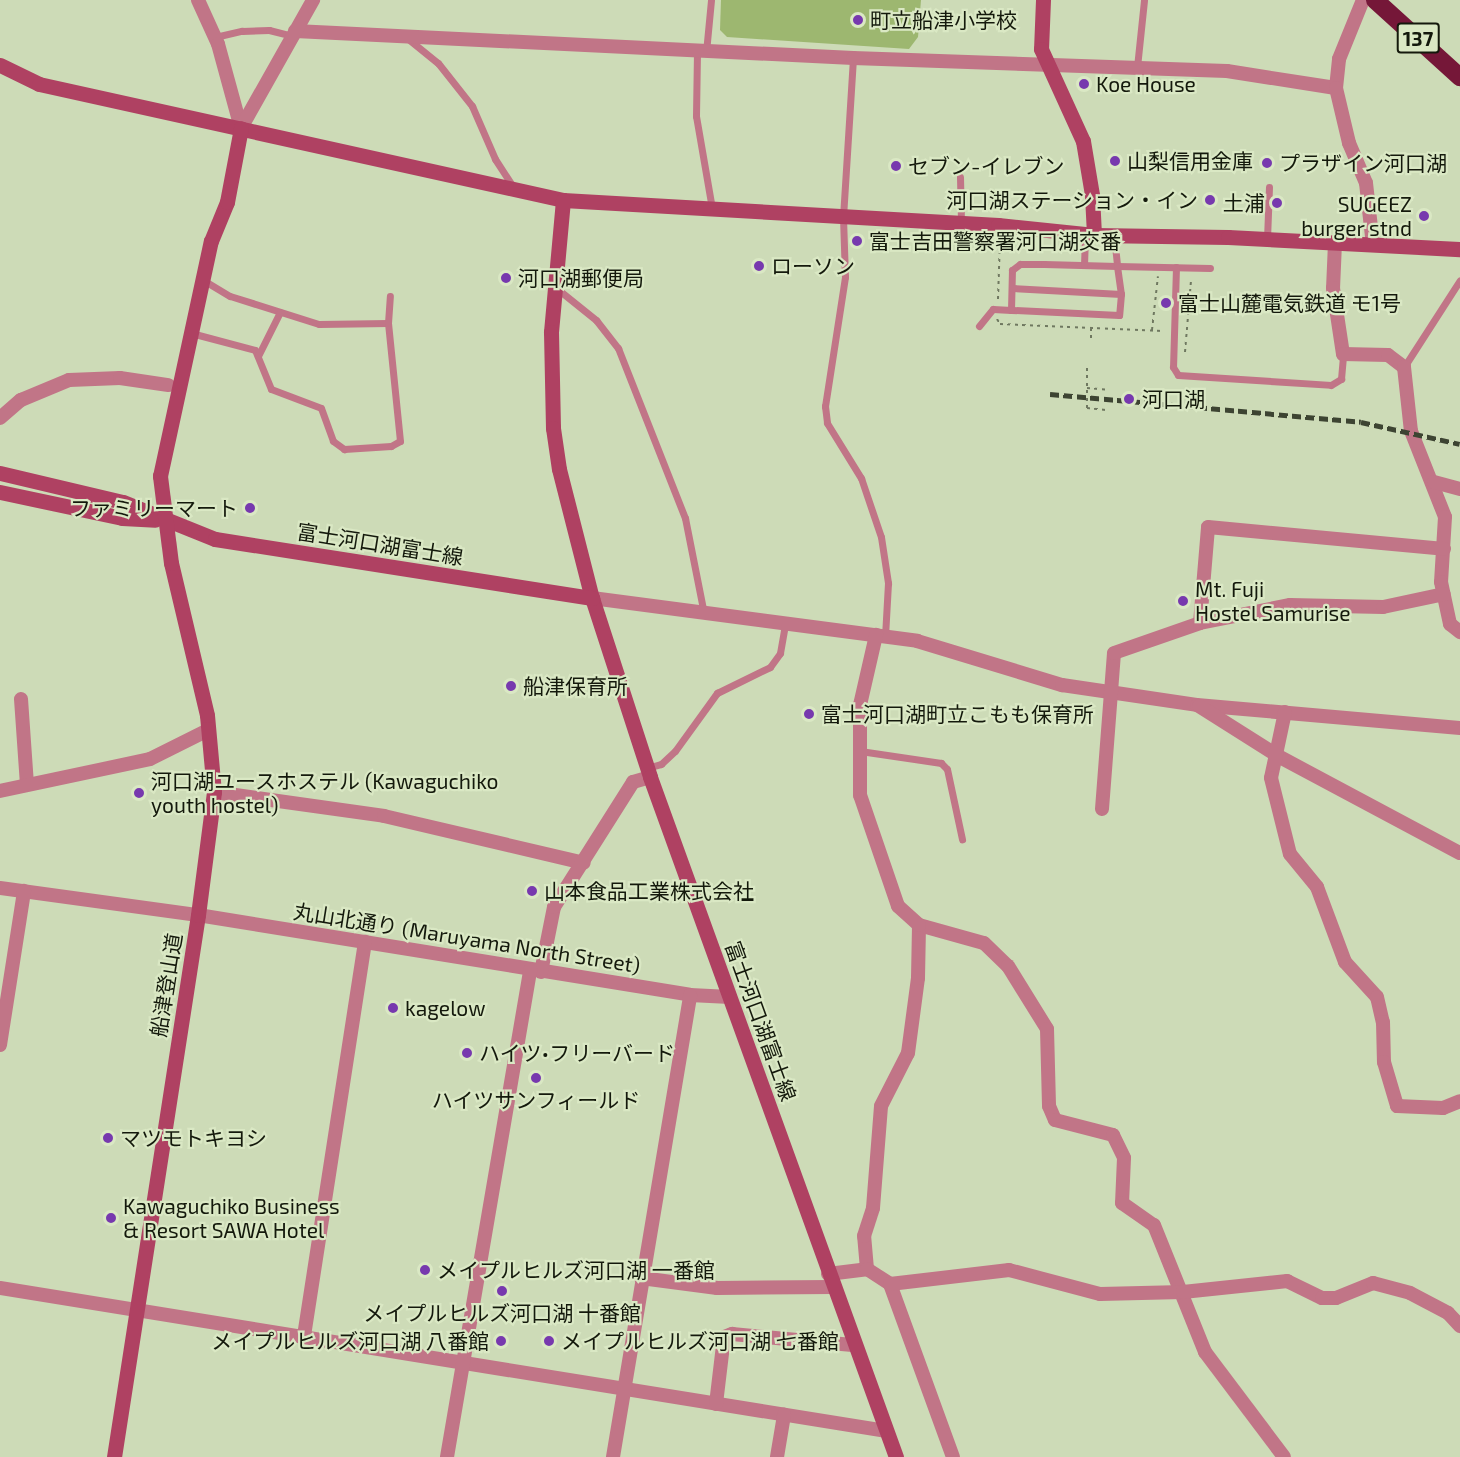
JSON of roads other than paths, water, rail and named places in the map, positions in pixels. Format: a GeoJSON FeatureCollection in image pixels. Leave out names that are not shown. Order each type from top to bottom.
{"type":"FeatureCollection","features":[{"type":"Feature","properties":{"kind":"highway","name":"137"},"geometry":{"type":"LineString","coordinates":[[1375,0],[1460,77]]}},
{"type":"Feature","properties":{"kind":"street"},"geometry":{"type":"LineString","coordinates":[[198,0],[215,37],[241,128]]}},
{"type":"Feature","properties":{"kind":"street"},"geometry":{"type":"LineString","coordinates":[[241,128],[313,0]]}},
{"type":"Feature","properties":{"kind":"street"},"geometry":{"type":"LineString","coordinates":[[1043,0],[1040,35],[1045,62],[1083,141],[1092,195],[1090,235]]}},
{"type":"Feature","properties":{"kind":"street"},"geometry":{"type":"LineString","coordinates":[[1363,0],[1339,59],[1336,88],[1349,143],[1366,183],[1373,245]]}},
{"type":"Feature","properties":{"kind":"street"},"geometry":{"type":"LineString","coordinates":[[294,33],[405,36],[701,52],[1045,62],[1227,71],[1336,88]]}},
{"type":"Feature","properties":{"kind":"street"},"geometry":{"type":"LineString","coordinates":[[0,65],[39,84],[563,200],[961,223],[1090,235],[1267,239],[1460,249]]}},
{"type":"Feature","properties":{"kind":"street","name":"船津登山道"},"geometry":{"type":"LineString","coordinates":[[114,1457],[198,915],[214,792],[208,730],[164,520],[160,476],[211,240],[227,202],[241,128]]}},
{"type":"Feature","properties":{"kind":"street","name":"富士河口湖富士線"},"geometry":{"type":"LineString","coordinates":[[563,200],[555,287],[550,384],[553,428],[559,470],[592,598],[648,772],[853,1345],[896,1457]]}},
{"type":"Feature","properties":{"kind":"street"},"geometry":{"type":"LineString","coordinates":[[1335,243],[1333,288],[1343,354],[1388,355],[1404,367],[1411,431],[1434,482],[1445,517],[1441,582],[1450,624],[1460,632]]}},
{"type":"Feature","properties":{"kind":"street"},"geometry":{"type":"LineString","coordinates":[[0,418],[21,400],[69,380],[120,378],[168,385]]}},
{"type":"Feature","properties":{"kind":"street","name":"富士河口湖富士線"},"geometry":{"type":"LineString","coordinates":[[0,472],[113,499],[215,539],[592,598]]}},
{"type":"Feature","properties":{"kind":"street"},"geometry":{"type":"LineString","coordinates":[[1434,482],[1460,489]]}},
{"type":"Feature","properties":{"kind":"street","name":"富士河口湖富士線"},"geometry":{"type":"LineString","coordinates":[[0,492],[122,518],[164,520]]}},
{"type":"Feature","properties":{"kind":"street"},"geometry":{"type":"LineString","coordinates":[[1200,623],[1208,527],[1444,549]]}},
{"type":"Feature","properties":{"kind":"street"},"geometry":{"type":"LineString","coordinates":[[1102,809],[1114,653],[1200,623],[1290,604],[1383,607],[1444,594]]}},
{"type":"Feature","properties":{"kind":"street"},"geometry":{"type":"LineString","coordinates":[[592,598],[785,626],[881,636],[938,647],[1018,675],[1197,705],[1460,728]]}},
{"type":"Feature","properties":{"kind":"street"},"geometry":{"type":"LineString","coordinates":[[881,636],[860,705],[860,795],[898,906],[919,925],[984,943],[1008,966],[1047,1029],[1049,1106],[1055,1120],[1113,1135],[1124,1158],[1122,1203],[1154,1225],[1183,1292],[1205,1352],[1281,1456]]}},
{"type":"Feature","properties":{"kind":"street"},"geometry":{"type":"LineString","coordinates":[[21,699],[27,784]]}},
{"type":"Feature","properties":{"kind":"street"},"geometry":{"type":"LineString","coordinates":[[1197,705],[1278,756],[1460,853]]}},
{"type":"Feature","properties":{"kind":"street"},"geometry":{"type":"LineString","coordinates":[[1285,712],[1278,756],[1271,778],[1290,854],[1317,888],[1345,962],[1377,997],[1383,1022],[1384,1062],[1398,1106],[1443,1108],[1460,1101]]}},
{"type":"Feature","properties":{"kind":"street"},"geometry":{"type":"LineString","coordinates":[[0,791],[27,784],[82,776],[150,759],[208,730]]}},
{"type":"Feature","properties":{"kind":"street"},"geometry":{"type":"LineString","coordinates":[[447,1457],[461,1361],[536,971],[554,907],[584,863],[633,782],[648,772]]}},
{"type":"Feature","properties":{"kind":"street"},"geometry":{"type":"LineString","coordinates":[[214,792],[384,816],[584,863]]}},
{"type":"Feature","properties":{"kind":"street","name":"丸山北通り (Maruyama North Street)"},"geometry":{"type":"LineString","coordinates":[[0,888],[198,915],[690,995],[730,997]]}},
{"type":"Feature","properties":{"kind":"street"},"geometry":{"type":"LineString","coordinates":[[0,1044],[24,891]]}},
{"type":"Feature","properties":{"kind":"street"},"geometry":{"type":"LineString","coordinates":[[867,1269],[864,1236],[873,1208],[881,1106],[913,1037],[919,925]]}},
{"type":"Feature","properties":{"kind":"street"},"geometry":{"type":"LineString","coordinates":[[304,1336],[365,942]]}},
{"type":"Feature","properties":{"kind":"street"},"geometry":{"type":"LineString","coordinates":[[613,1457],[641,1278],[690,995]]}},
{"type":"Feature","properties":{"kind":"street"},"geometry":{"type":"LineString","coordinates":[[641,1278],[717,1288],[830,1280],[867,1269],[890,1284],[953,1457]]}},
{"type":"Feature","properties":{"kind":"street"},"geometry":{"type":"LineString","coordinates":[[890,1284],[1009,1270],[1100,1294],[1183,1292],[1287,1281],[1322,1298],[1336,1298],[1373,1282],[1410,1293],[1448,1313],[1460,1326]]}},
{"type":"Feature","properties":{"kind":"street"},"geometry":{"type":"LineString","coordinates":[[0,1288],[886,1431]]}},
{"type":"Feature","properties":{"kind":"street"},"geometry":{"type":"LineString","coordinates":[[717,1404],[724,1337],[732,1334],[853,1345]]}},
{"type":"Feature","properties":{"kind":"street"},"geometry":{"type":"LineString","coordinates":[[777,1457],[784,1415]]}},
{"type":"Feature","properties":{"kind":"lane"},"geometry":{"type":"LineString","coordinates":[[711,0],[701,52],[696,116],[712,209]]}},
{"type":"Feature","properties":{"kind":"lane"},"geometry":{"type":"LineString","coordinates":[[1137,67],[1144,0]]}},
{"type":"Feature","properties":{"kind":"lane"},"geometry":{"type":"LineString","coordinates":[[215,37],[260,30],[294,33]]}},
{"type":"Feature","properties":{"kind":"lane"},"geometry":{"type":"LineString","coordinates":[[405,36],[438,63],[456,83],[481,123],[495,159],[514,190]]}},
{"type":"Feature","properties":{"kind":"lane"},"geometry":{"type":"LineString","coordinates":[[853,58],[843,217],[845,277],[825,406],[827,423],[861,478],[881,537],[888,583],[881,636]]}},
{"type":"Feature","properties":{"kind":"lane"},"geometry":{"type":"LineString","coordinates":[[960,177],[961,223]]}},
{"type":"Feature","properties":{"kind":"lane"},"geometry":{"type":"LineString","coordinates":[[1267,239],[1269,187]]}},
{"type":"Feature","properties":{"kind":"lane"},"geometry":{"type":"LineString","coordinates":[[1084,265],[1090,235]]}},
{"type":"Feature","properties":{"kind":"lane"},"geometry":{"type":"LineString","coordinates":[[979,326],[993,309],[1115,317],[1121,312],[1121,294],[1114,236]]}},
{"type":"Feature","properties":{"kind":"lane"},"geometry":{"type":"LineString","coordinates":[[1011,310],[1012,270],[1016,265],[1210,268]]}},
{"type":"Feature","properties":{"kind":"lane"},"geometry":{"type":"LineString","coordinates":[[1176,267],[1173,367],[1178,375],[1331,385],[1341,379],[1343,354]]}},
{"type":"Feature","properties":{"kind":"lane"},"geometry":{"type":"LineString","coordinates":[[1404,367],[1460,279]]}},
{"type":"Feature","properties":{"kind":"lane"},"geometry":{"type":"LineString","coordinates":[[203,280],[230,296],[319,324],[388,323]]}},
{"type":"Feature","properties":{"kind":"lane"},"geometry":{"type":"LineString","coordinates":[[555,287],[596,320],[618,348],[685,518],[704,614]]}},
{"type":"Feature","properties":{"kind":"lane"},"geometry":{"type":"LineString","coordinates":[[1012,288],[1121,294]]}},
{"type":"Feature","properties":{"kind":"lane"},"geometry":{"type":"LineString","coordinates":[[191,333],[247,345],[258,356],[271,389],[321,408],[333,441],[344,449],[391,446],[400,441],[388,323],[390,296]]}},
{"type":"Feature","properties":{"kind":"lane"},"geometry":{"type":"LineString","coordinates":[[258,356],[280,312]]}},
{"type":"Feature","properties":{"kind":"lane"},"geometry":{"type":"LineString","coordinates":[[648,772],[675,752],[717,693],[770,667],[780,653],[785,626]]}},
{"type":"Feature","properties":{"kind":"lane"},"geometry":{"type":"LineString","coordinates":[[860,751],[941,763],[947,769],[962,839]]}},
{"type":"Feature","properties":{"kind":"railway"},"geometry":{"type":"LineString","coordinates":[[1050,394],[1361,422],[1460,444]]}},
{"type":"Feature","properties":{"kind":"place","name":"町立船津小学校"},"geometry":{"type":"Point","coordinates":[858,20]}},
{"type":"Feature","properties":{"kind":"place","name":"Koe House"},"geometry":{"type":"Point","coordinates":[1084,84]}},
{"type":"Feature","properties":{"kind":"place","name":"山梨信用金庫"},"geometry":{"type":"Point","coordinates":[1115,161]}},
{"type":"Feature","properties":{"kind":"place","name":"プラザイン河口湖"},"geometry":{"type":"Point","coordinates":[1267,163]}},
{"type":"Feature","properties":{"kind":"place","name":"セブン-イレブン"},"geometry":{"type":"Point","coordinates":[896,166]}},
{"type":"Feature","properties":{"kind":"place","name":"河口湖ステーション・イン"},"geometry":{"type":"Point","coordinates":[1210,200]}},
{"type":"Feature","properties":{"kind":"place","name":"土浦"},"geometry":{"type":"Point","coordinates":[1277,203]}},
{"type":"Feature","properties":{"kind":"place","name":"SUGEEZ burger stnd"},"geometry":{"type":"Point","coordinates":[1424,216]}},
{"type":"Feature","properties":{"kind":"place","name":"富士吉田警察署河口湖交番"},"geometry":{"type":"Point","coordinates":[857,241]}},
{"type":"Feature","properties":{"kind":"place","name":"ローソン"},"geometry":{"type":"Point","coordinates":[759,266]}},
{"type":"Feature","properties":{"kind":"place","name":"河口湖郵便局"},"geometry":{"type":"Point","coordinates":[506,278]}},
{"type":"Feature","properties":{"kind":"place","name":"富士山麓電気鉄道 モ1号"},"geometry":{"type":"Point","coordinates":[1166,303]}},
{"type":"Feature","properties":{"kind":"place","name":"河口湖"},"geometry":{"type":"Point","coordinates":[1129,399]}},
{"type":"Feature","properties":{"kind":"place","name":"ファミリーマート"},"geometry":{"type":"Point","coordinates":[250,508]}},
{"type":"Feature","properties":{"kind":"place","name":"Mt. Fuji Hostel Samurise"},"geometry":{"type":"Point","coordinates":[1183,601]}},
{"type":"Feature","properties":{"kind":"place","name":"船津保育所"},"geometry":{"type":"Point","coordinates":[511,686]}},
{"type":"Feature","properties":{"kind":"place","name":"富士河口湖町立こもも保育所"},"geometry":{"type":"Point","coordinates":[809,714]}},
{"type":"Feature","properties":{"kind":"place","name":"河口湖ユースホステル (Kawaguchiko youth hostel)"},"geometry":{"type":"Point","coordinates":[139,793]}},
{"type":"Feature","properties":{"kind":"place","name":"山本食品工業株式会社"},"geometry":{"type":"Point","coordinates":[532,891]}},
{"type":"Feature","properties":{"kind":"place","name":"kagelow"},"geometry":{"type":"Point","coordinates":[393,1008]}},
{"type":"Feature","properties":{"kind":"place","name":"ハイツ•フリーバード"},"geometry":{"type":"Point","coordinates":[467,1053]}},
{"type":"Feature","properties":{"kind":"place","name":"ハイツサンフィールド"},"geometry":{"type":"Point","coordinates":[536,1078]}},
{"type":"Feature","properties":{"kind":"place","name":"マツモトキヨシ"},"geometry":{"type":"Point","coordinates":[108,1138]}},
{"type":"Feature","properties":{"kind":"place","name":"Kawaguchiko Business & Resort SAWA Hotel"},"geometry":{"type":"Point","coordinates":[111,1218]}},
{"type":"Feature","properties":{"kind":"place","name":"メイプルヒルズ河口湖 一番館"},"geometry":{"type":"Point","coordinates":[425,1270]}},
{"type":"Feature","properties":{"kind":"place","name":"メイプルヒルズ河口湖 十番館"},"geometry":{"type":"Point","coordinates":[502,1291]}},
{"type":"Feature","properties":{"kind":"place","name":"メイプルヒルズ河口湖 八番館"},"geometry":{"type":"Point","coordinates":[501,1341]}},
{"type":"Feature","properties":{"kind":"place","name":"メイプルヒルズ河口湖 七番館"},"geometry":{"type":"Point","coordinates":[549,1341]}}]}
